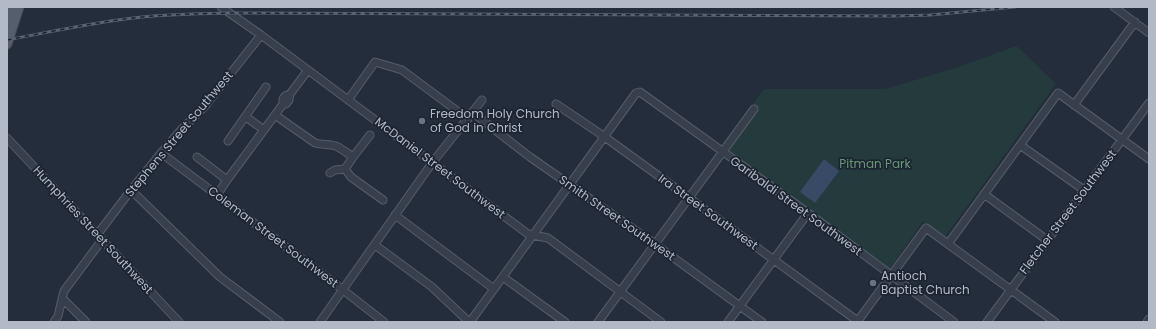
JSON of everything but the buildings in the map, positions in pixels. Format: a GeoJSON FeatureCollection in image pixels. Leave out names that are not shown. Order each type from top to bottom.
{"type":"FeatureCollection","features":[{"type":"Feature","properties":{"kind":"main road"},"geometry":{"type":"LineString","coordinates":[[7,20],[11,7]]}},
{"type":"Feature","properties":{"kind":"main road"},"geometry":{"type":"LineString","coordinates":[[7,44],[19,7]]}},
{"type":"Feature","properties":{"kind":"street","name":"McDaniel Street Southwest"},"geometry":{"type":"LineString","coordinates":[[221,7],[261,35],[528,234],[548,238],[661,322]]}},
{"type":"Feature","properties":{"kind":"street"},"geometry":{"type":"LineString","coordinates":[[1114,7],[1149,33]]}},
{"type":"Feature","properties":{"kind":"street"},"geometry":{"type":"LineString","coordinates":[[1074,105],[1135,22]]}},
{"type":"Feature","properties":{"kind":"street","name":"Stephens Street Southwest"},"geometry":{"type":"LineString","coordinates":[[54,322],[58,316],[64,291],[131,190],[182,129],[205,106],[261,35]]}},
{"type":"Feature","properties":{"kind":"street"},"geometry":{"type":"LineString","coordinates":[[348,100],[375,62],[402,70],[468,119]]}},
{"type":"Feature","properties":{"kind":"street"},"geometry":{"type":"LineString","coordinates":[[219,192],[283,104],[286,104],[289,100],[290,94],[308,70]]}},
{"type":"Feature","properties":{"kind":"street"},"geometry":{"type":"LineString","coordinates":[[228,141],[266,87]]}},
{"type":"Feature","properties":{"kind":"street","name":"Garibaldi Street Southwest"},"geometry":{"type":"LineString","coordinates":[[604,137],[636,93],[640,92],[808,213],[954,322]]}},
{"type":"Feature","properties":{"kind":"street"},"geometry":{"type":"LineString","coordinates":[[948,244],[1058,93],[1149,159]]}},
{"type":"Feature","properties":{"kind":"street"},"geometry":{"type":"LineString","coordinates":[[320,322],[432,163],[482,100]]}},
{"type":"Feature","properties":{"kind":"street","name":"Fletcher Street Southwest"},"geometry":{"type":"LineString","coordinates":[[987,322],[1149,103]]}},
{"type":"Feature","properties":{"kind":"street","name":"Ira Street Southwest"},"geometry":{"type":"LineString","coordinates":[[556,104],[689,198],[858,322]]}},
{"type":"Feature","properties":{"kind":"street"},"geometry":{"type":"LineString","coordinates":[[598,322],[754,109]]}},
{"type":"Feature","properties":{"kind":"street","name":"Smith Street Southwest"},"geometry":{"type":"LineString","coordinates":[[472,112],[530,157],[655,244],[762,322]]}},
{"type":"Feature","properties":{"kind":"street"},"geometry":{"type":"LineString","coordinates":[[275,115],[315,143],[334,146],[353,157]]}},
{"type":"Feature","properties":{"kind":"street"},"geometry":{"type":"LineString","coordinates":[[246,117],[264,130]]}},
{"type":"Feature","properties":{"kind":"street"},"geometry":{"type":"LineString","coordinates":[[345,170],[370,135]]}},
{"type":"Feature","properties":{"kind":"street"},"geometry":{"type":"LineString","coordinates":[[375,244],[432,287],[469,322],[604,137]]}},
{"type":"Feature","properties":{"kind":"street","name":"Humphries Street Southwest"},"geometry":{"type":"LineString","coordinates":[[7,138],[179,322]]}},
{"type":"Feature","properties":{"kind":"street"},"geometry":{"type":"LineString","coordinates":[[1020,144],[1084,190]]}},
{"type":"Feature","properties":{"kind":"street","name":"Coleman Street Southwest"},"geometry":{"type":"LineString","coordinates":[[161,153],[219,192],[384,322]]}},
{"type":"Feature","properties":{"kind":"street"},"geometry":{"type":"LineString","coordinates":[[197,157],[227,180]]}},
{"type":"Feature","properties":{"kind":"street"},"geometry":{"type":"LineString","coordinates":[[330,173],[334,170],[345,170],[351,177],[383,200]]}},
{"type":"Feature","properties":{"kind":"street"},"geometry":{"type":"LineString","coordinates":[[131,190],[220,277],[280,322]]}},
{"type":"Feature","properties":{"kind":"street"},"geometry":{"type":"LineString","coordinates":[[984,194],[1047,240]]}},
{"type":"Feature","properties":{"kind":"street"},"geometry":{"type":"LineString","coordinates":[[728,322],[808,213]]}},
{"type":"Feature","properties":{"kind":"street"},"geometry":{"type":"LineString","coordinates":[[395,215],[494,289]]}},
{"type":"Feature","properties":{"kind":"street"},"geometry":{"type":"LineString","coordinates":[[858,322],[926,228],[1055,322]]}},
{"type":"Feature","properties":{"kind":"street"},"geometry":{"type":"LineString","coordinates":[[503,277],[565,322]]}},
{"type":"Feature","properties":{"kind":"street"},"geometry":{"type":"LineString","coordinates":[[62,298],[86,322]]}},
{"type":"Feature","properties":{"kind":"green space","name":"Pitman Park"},"geometry":{"type":"Polygon","coordinates":[[[1013,47],[1018,47],[1056,84],[945,237],[923,221],[890,269],[723,146],[764,89],[885,89],[962,66],[1013,47]]]}},
{"type":"Feature","properties":{"kind":"water"},"geometry":{"type":"Polygon","coordinates":[[[824,159],[839,171],[815,203],[800,192],[824,159]]]}},
{"type":"Feature","properties":{"kind":"railway"},"geometry":{"type":"LineString","coordinates":[[7,40],[117,20],[194,14],[895,16],[930,15],[1015,7]]}},
{"type":"Feature","properties":{"kind":"place","name":"Freedom Holy Church of God in Christ"},"geometry":{"type":"Point","coordinates":[422,121]}},
{"type":"Feature","properties":{"kind":"place","name":"Antioch Baptist Church"},"geometry":{"type":"Point","coordinates":[873,283]}}]}
